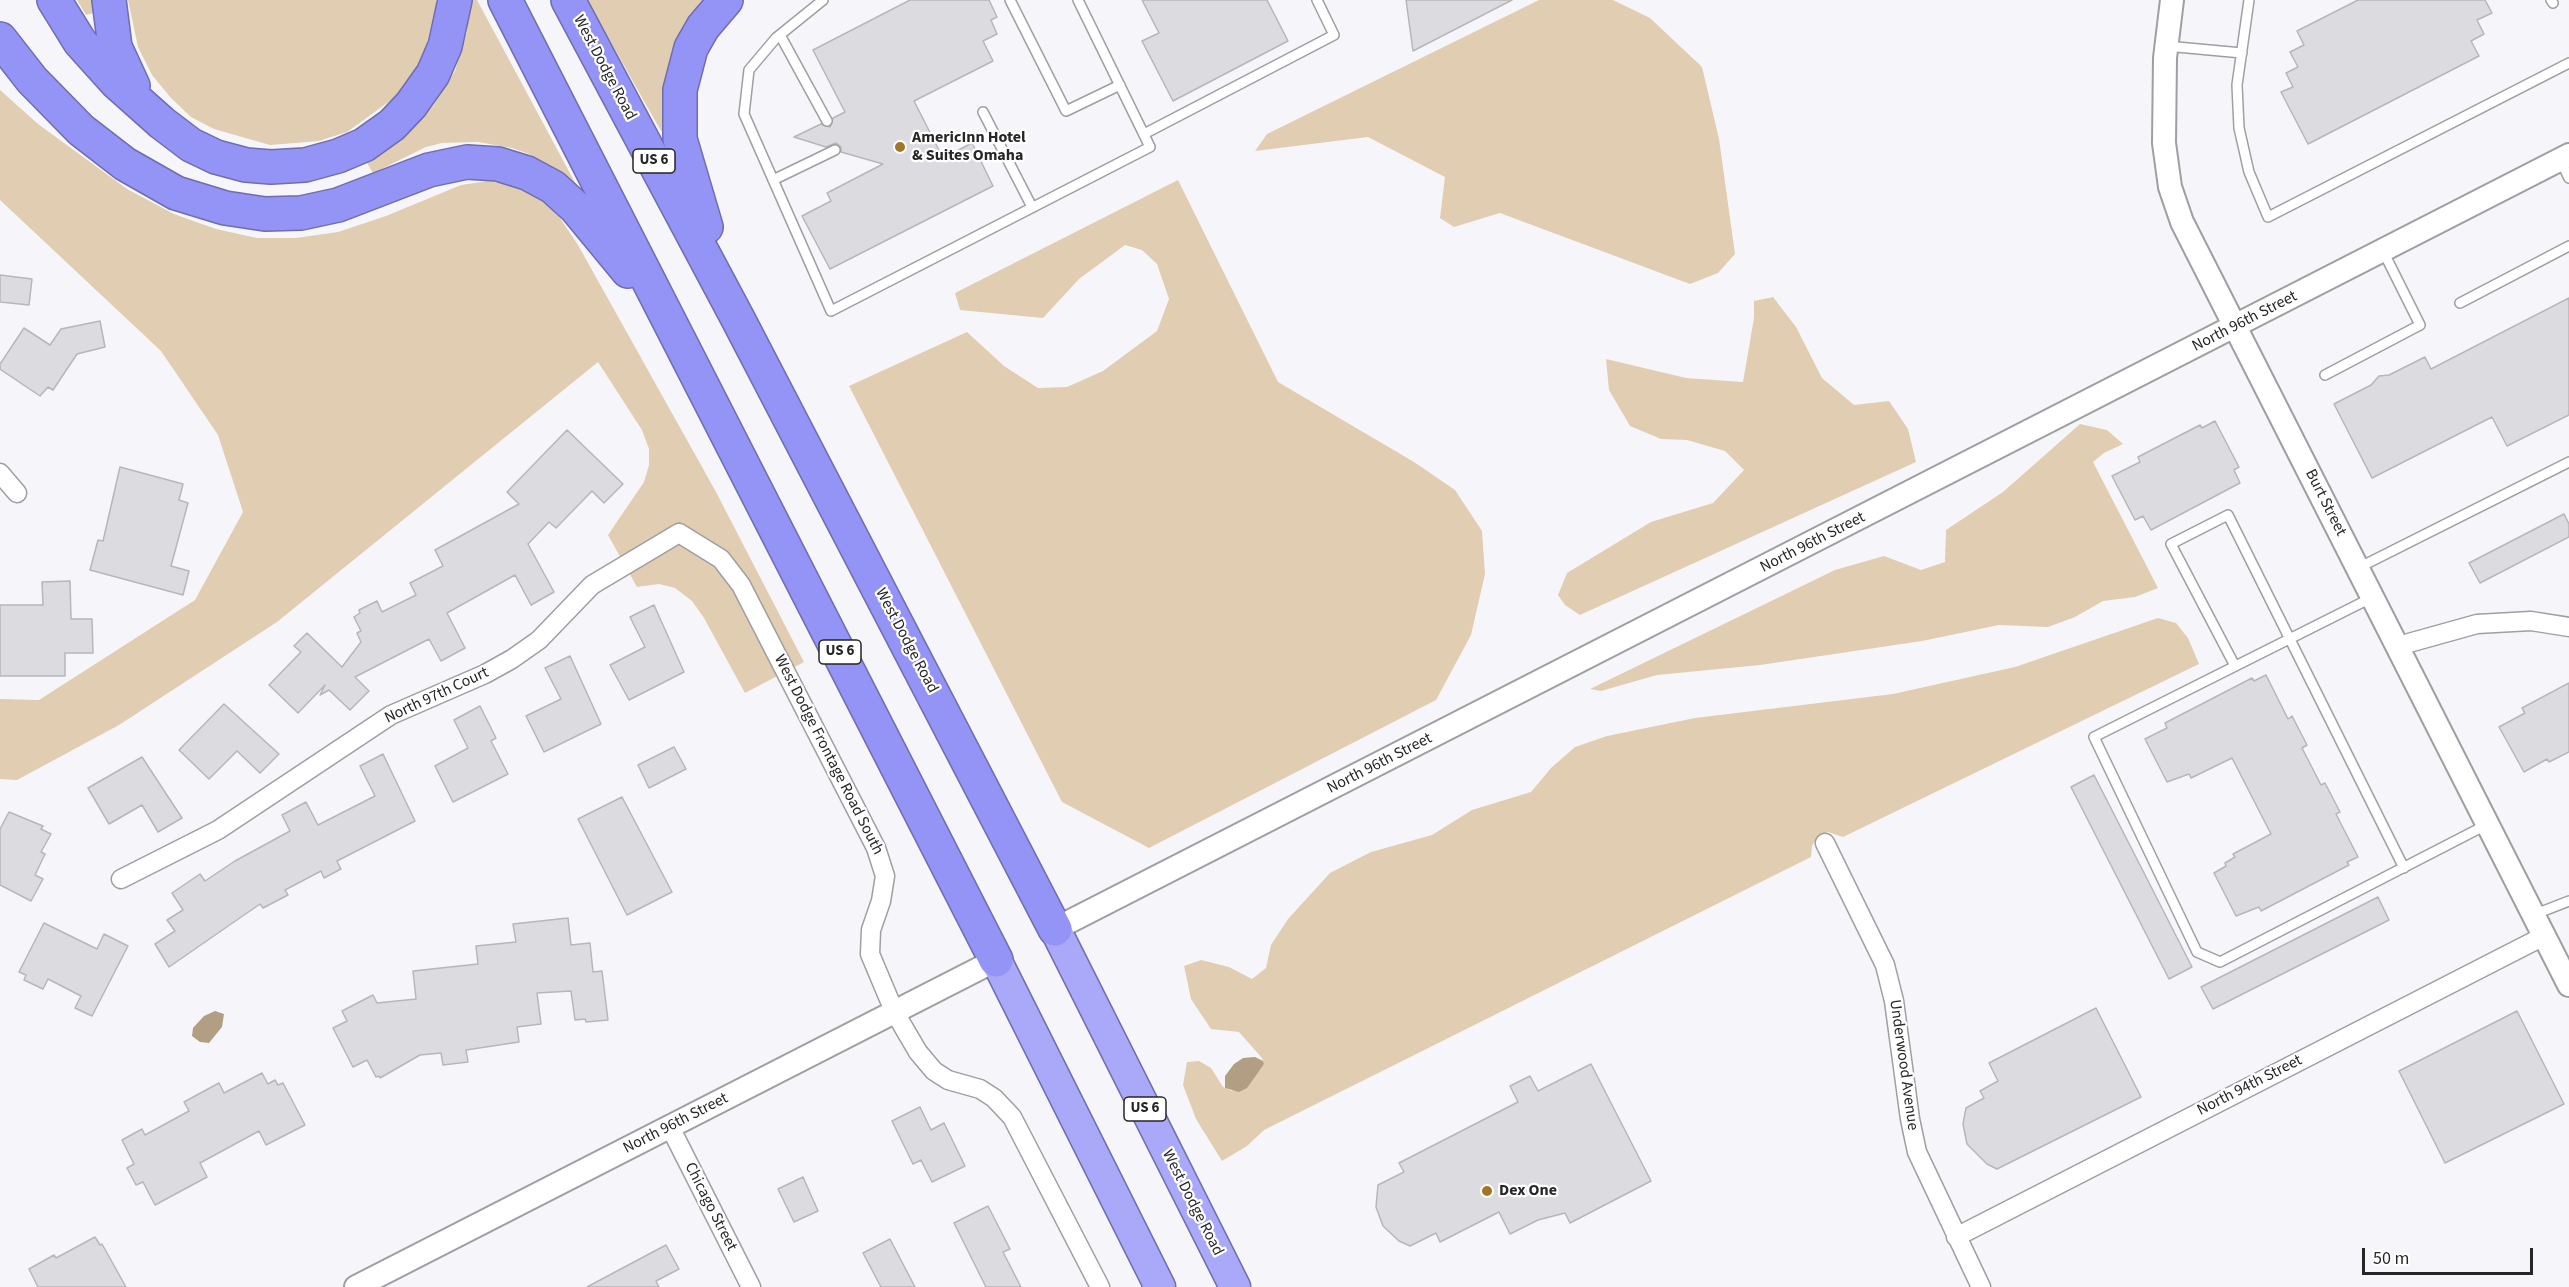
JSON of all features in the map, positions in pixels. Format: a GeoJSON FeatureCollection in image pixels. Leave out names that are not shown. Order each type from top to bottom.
{"type":"FeatureCollection","features":[{"type":"Feature","properties":{"kind":"highway"},"geometry":{"type":"LineString","coordinates":[[54,0],[80,42],[116,82],[162,123],[191,145],[216,157],[246,165],[271,167],[305,165],[338,156],[364,145],[392,125],[411,105],[433,74],[445,46],[455,0]]}},
{"type":"Feature","properties":{"kind":"highway"},"geometry":{"type":"LineString","coordinates":[[109,0],[115,47],[126,75],[142,101],[162,123]]}},
{"type":"Feature","properties":{"kind":"highway","name":"US 6"},"geometry":{"type":"LineString","coordinates":[[505,0],[996,960],[1160,1287]]}},
{"type":"Feature","properties":{"kind":"highway","name":"West Dodge Road"},"geometry":{"type":"LineString","coordinates":[[568,0],[738,319],[1055,929],[1236,1287]]}},
{"type":"Feature","properties":{"kind":"highway"},"geometry":{"type":"LineString","coordinates":[[726,0],[703,27],[691,48],[680,90],[678,117],[680,139],[696,200],[738,319]]}},
{"type":"Feature","properties":{"kind":"highway"},"geometry":{"type":"LineString","coordinates":[[0,39],[32,80],[81,130]]}},
{"type":"Feature","properties":{"kind":"highway"},"geometry":{"type":"LineString","coordinates":[[0,70],[125,164],[176,193],[225,208],[265,214],[301,213],[338,205],[429,170],[467,162],[498,164],[527,173],[553,187],[576,208],[612,249],[682,346]]}},
{"type":"Feature","properties":{"kind":"street","name":"Burt Street"},"geometry":{"type":"LineString","coordinates":[[2172,0],[2162,102],[2163,143],[2170,187],[2192,244],[2569,985]]}},
{"type":"Feature","properties":{"kind":"street","name":"North 96th Street"},"geometry":{"type":"LineString","coordinates":[[1055,929],[2384,251],[2566,164]]}},
{"type":"Feature","properties":{"kind":"street"},"geometry":{"type":"LineString","coordinates":[[0,473],[17,494]]}},
{"type":"Feature","properties":{"kind":"street","name":"North 97th Court"},"geometry":{"type":"LineString","coordinates":[[121,879],[218,830],[391,715],[485,674],[512,659],[539,640],[592,585],[679,533]]}},
{"type":"Feature","properties":{"kind":"street","name":"West Dodge Frontage Road South"},"geometry":{"type":"LineString","coordinates":[[679,533],[721,559],[741,585],[876,848],[885,876],[869,947],[894,1011],[918,1052],[934,1071],[948,1080],[980,1089],[994,1098],[1012,1117],[1100,1287]]}},
{"type":"Feature","properties":{"kind":"street"},"geometry":{"type":"LineString","coordinates":[[2398,646],[2477,624],[2531,621],[2569,627]]}},
{"type":"Feature","properties":{"kind":"street","name":"Underwood Avenue"},"geometry":{"type":"LineString","coordinates":[[1825,843],[1885,965],[1894,1001],[1914,1142],[1928,1179],[1981,1287]]}},
{"type":"Feature","properties":{"kind":"street","name":"North 94th Street"},"geometry":{"type":"LineString","coordinates":[[1956,1237],[2544,936]]}},
{"type":"Feature","properties":{"kind":"street","name":"North 96th Street"},"geometry":{"type":"LineString","coordinates":[[356,1287],[996,960]]}},
{"type":"Feature","properties":{"kind":"street","name":"Chicago Street"},"geometry":{"type":"LineString","coordinates":[[670,1127],[751,1287]]}},
{"type":"Feature","properties":{"kind":"lane"},"geometry":{"type":"LineString","coordinates":[[823,0],[780,35],[749,70],[744,114],[831,311],[1150,147],[1078,0]]}},
{"type":"Feature","properties":{"kind":"lane"},"geometry":{"type":"LineString","coordinates":[[1010,0],[1066,111],[1119,85]]}},
{"type":"Feature","properties":{"kind":"lane"},"geometry":{"type":"LineString","coordinates":[[1144,134],[1334,35],[1317,0]]}},
{"type":"Feature","properties":{"kind":"lane"},"geometry":{"type":"LineString","coordinates":[[2249,0],[2238,86],[2239,128],[2248,172],[2268,217],[2569,63]]}},
{"type":"Feature","properties":{"kind":"lane"},"geometry":{"type":"LineString","coordinates":[[780,35],[827,121]]}},
{"type":"Feature","properties":{"kind":"lane"},"geometry":{"type":"LineString","coordinates":[[2166,46],[2242,53]]}},
{"type":"Feature","properties":{"kind":"lane"},"geometry":{"type":"LineString","coordinates":[[982,112],[1032,207]]}},
{"type":"Feature","properties":{"kind":"lane"},"geometry":{"type":"LineString","coordinates":[[773,180],[835,150]]}},
{"type":"Feature","properties":{"kind":"lane"},"geometry":{"type":"LineString","coordinates":[[2460,303],[2569,246]]}},
{"type":"Feature","properties":{"kind":"lane"},"geometry":{"type":"LineString","coordinates":[[2325,375],[2420,325],[2384,251]]}},
{"type":"Feature","properties":{"kind":"lane"},"geometry":{"type":"LineString","coordinates":[[2358,568],[2569,462]]}},
{"type":"Feature","properties":{"kind":"lane"},"geometry":{"type":"LineString","coordinates":[[2235,666],[2171,544],[2228,515],[2404,868]]}},
{"type":"Feature","properties":{"kind":"lane"},"geometry":{"type":"LineString","coordinates":[[2373,597],[2094,737],[2197,952],[2220,962],[2488,824]]}},
{"type":"Feature","properties":{"kind":"lane"},"geometry":{"type":"LineString","coordinates":[[2533,915],[2569,901]]}},
{"type":"Feature","properties":{"kind":"shaded area"},"geometry":{"type":"Polygon","coordinates":[[[77,0],[93,0],[94,13],[86,15],[77,0]]]}},
{"type":"Feature","properties":{"kind":"shaded area"},"geometry":{"type":"Polygon","coordinates":[[[128,0],[436,0],[436,4],[424,55],[411,78],[394,98],[347,132],[319,141],[270,145],[214,129],[191,117],[171,98],[152,75],[138,47],[128,0]]]}},
{"type":"Feature","properties":{"kind":"shaded area"},"geometry":{"type":"Polygon","coordinates":[[[469,0],[477,0],[579,190],[563,175],[529,154],[512,148],[478,142],[442,143],[426,147],[373,173],[366,161],[384,151],[415,126],[433,106],[455,71],[467,32],[469,0]]]}},
{"type":"Feature","properties":{"kind":"shaded area"},"geometry":{"type":"Polygon","coordinates":[[[587,0],[706,0],[664,129],[661,131],[587,0]]]}},
{"type":"Feature","properties":{"kind":"shaded area"},"geometry":{"type":"Polygon","coordinates":[[[1539,0],[1613,0],[1650,18],[1702,67],[1719,139],[1735,254],[1718,273],[1690,284],[1500,213],[1454,227],[1440,218],[1445,177],[1368,137],[1255,151],[1267,134],[1539,0]]]}},
{"type":"Feature","properties":{"kind":"shaded area"},"geometry":{"type":"Polygon","coordinates":[[[0,90],[38,124],[127,189],[174,214],[216,229],[257,238],[296,238],[338,232],[386,216],[461,185],[488,181],[515,186],[540,198],[560,218],[578,245],[716,492],[804,662],[745,693],[704,618],[692,601],[675,588],[659,584],[637,587],[608,535],[644,482],[649,465],[649,449],[642,430],[598,362],[277,622],[119,725],[17,780],[0,779],[0,699],[39,700],[195,600],[243,512],[218,435],[161,351],[0,200],[0,90]]]}},
{"type":"Feature","properties":{"kind":"shaded area"},"geometry":{"type":"Polygon","coordinates":[[[1178,180],[1278,382],[1414,462],[1455,490],[1482,531],[1485,574],[1471,635],[1436,700],[1149,848],[1062,802],[849,386],[967,332],[1004,366],[1038,388],[1067,387],[1103,371],[1157,331],[1169,299],[1157,264],[1142,250],[1125,245],[1079,279],[1043,318],[960,310],[955,293],[1178,180]]]}},
{"type":"Feature","properties":{"kind":"shaded area"},"geometry":{"type":"Polygon","coordinates":[[[1773,297],[1796,327],[1822,378],[1854,405],[1889,401],[1908,429],[1916,462],[1580,615],[1565,605],[1558,595],[1567,573],[1651,522],[1713,503],[1744,470],[1725,451],[1687,440],[1661,439],[1630,426],[1609,390],[1606,359],[1686,378],[1743,382],[1754,318],[1754,301],[1773,297]]]}},
{"type":"Feature","properties":{"kind":"shaded area"},"geometry":{"type":"Polygon","coordinates":[[[2080,424],[2107,430],[2123,444],[2104,453],[2093,462],[2158,588],[2135,597],[2103,601],[2075,617],[2048,627],[1999,625],[1922,641],[1760,665],[1657,675],[1601,691],[1590,689],[1835,570],[1884,556],[1921,570],[1945,562],[1946,530],[2003,492],[2080,424]]]}},
{"type":"Feature","properties":{"kind":"shaded area"},"geometry":{"type":"Polygon","coordinates":[[[2158,618],[2176,623],[2188,638],[2199,664],[1843,837],[1828,832],[1817,837],[1812,846],[1811,857],[1264,1130],[1247,1146],[1222,1161],[1196,1119],[1183,1085],[1187,1062],[1199,1061],[1211,1068],[1223,1087],[1232,1091],[1264,1064],[1262,1058],[1239,1032],[1211,1029],[1191,999],[1184,966],[1201,960],[1229,967],[1252,979],[1266,968],[1271,945],[1288,919],[1330,873],[1371,852],[1432,835],[1472,810],[1531,792],[1551,768],[1575,747],[1607,736],[1695,718],[1893,694],[2015,667],[2158,618]]]}},
{"type":"Feature","properties":{"kind":"shaded area"},"geometry":{"type":"Polygon","coordinates":[[[215,1011],[224,1014],[222,1027],[209,1043],[200,1042],[192,1036],[193,1028],[204,1016],[215,1011]]]}},
{"type":"Feature","properties":{"kind":"shaded area"},"geometry":{"type":"Polygon","coordinates":[[[1255,1057],[1264,1064],[1247,1088],[1239,1092],[1225,1088],[1225,1076],[1234,1064],[1243,1058],[1255,1057]]]}},
{"type":"Feature","properties":{"kind":"building","name":"AmericInn Hotel & Suites Omaha"},"geometry":{"type":"Polygon","coordinates":[[[910,0],[989,0],[997,17],[991,20],[997,34],[983,41],[993,61],[914,101],[943,158],[972,143],[993,186],[830,269],[802,216],[831,201],[827,193],[883,164],[841,152],[841,147],[836,143],[826,147],[794,137],[821,124],[830,127],[833,118],[845,112],[813,50],[910,0]]]}},
{"type":"Feature","properties":{"kind":"building"},"geometry":{"type":"Polygon","coordinates":[[[1142,0],[1267,0],[1288,41],[1173,101],[1142,41],[1159,33],[1142,0]]]}},
{"type":"Feature","properties":{"kind":"building"},"geometry":{"type":"Polygon","coordinates":[[[1406,0],[1512,0],[1413,51],[1406,0]]]}},
{"type":"Feature","properties":{"kind":"building"},"geometry":{"type":"Polygon","coordinates":[[[2358,0],[2485,0],[2492,13],[2477,20],[2484,34],[2471,41],[2479,56],[2308,144],[2281,92],[2293,87],[2286,73],[2298,67],[2290,52],[2304,45],[2297,31],[2358,0]]]}},
{"type":"Feature","properties":{"kind":"building"},"geometry":{"type":"Polygon","coordinates":[[[0,275],[32,279],[29,305],[0,302],[0,275]]]}},
{"type":"Feature","properties":{"kind":"building"},"geometry":{"type":"Polygon","coordinates":[[[2569,298],[2569,415],[2507,446],[2492,417],[2372,478],[2334,404],[2371,385],[2379,376],[2389,375],[2425,357],[2431,369],[2569,298]]]}},
{"type":"Feature","properties":{"kind":"building"},"geometry":{"type":"Polygon","coordinates":[[[100,321],[105,347],[77,354],[53,390],[48,387],[40,396],[0,369],[0,364],[24,328],[50,345],[61,329],[100,321]]]}},
{"type":"Feature","properties":{"kind":"building"},"geometry":{"type":"Polygon","coordinates":[[[2215,421],[2239,467],[2234,470],[2240,483],[2151,530],[2143,516],[2135,520],[2112,476],[2140,462],[2138,457],[2200,425],[2202,428],[2215,421]]]}},
{"type":"Feature","properties":{"kind":"building"},"geometry":{"type":"Polygon","coordinates":[[[567,430],[623,484],[604,503],[592,491],[556,528],[549,522],[528,544],[554,592],[531,605],[515,575],[447,613],[465,648],[441,661],[429,639],[355,677],[369,691],[350,710],[329,690],[320,695],[325,685],[298,713],[269,685],[301,652],[294,646],[307,633],[342,667],[361,642],[357,633],[361,631],[354,617],[360,613],[359,610],[377,601],[382,612],[416,595],[410,583],[443,566],[435,550],[519,504],[507,492],[567,430]]]}},
{"type":"Feature","properties":{"kind":"building"},"geometry":{"type":"Polygon","coordinates":[[[120,467],[183,484],[179,500],[188,503],[171,566],[189,571],[183,595],[90,570],[98,540],[103,541],[120,467]]]}},
{"type":"Feature","properties":{"kind":"building"},"geometry":{"type":"Polygon","coordinates":[[[2564,514],[2569,524],[2569,537],[2480,583],[2469,563],[2564,514]]]}},
{"type":"Feature","properties":{"kind":"building"},"geometry":{"type":"Polygon","coordinates":[[[70,581],[71,619],[92,619],[93,653],[65,653],[65,676],[0,676],[0,605],[43,605],[42,582],[70,581]]]}},
{"type":"Feature","properties":{"kind":"building"},"geometry":{"type":"Polygon","coordinates":[[[654,605],[684,672],[629,700],[610,665],[645,647],[630,617],[654,605]]]}},
{"type":"Feature","properties":{"kind":"building"},"geometry":{"type":"Polygon","coordinates":[[[570,656],[601,724],[544,752],[526,716],[561,699],[545,668],[570,656]]]}},
{"type":"Feature","properties":{"kind":"building"},"geometry":{"type":"Polygon","coordinates":[[[2266,675],[2288,719],[2292,716],[2307,745],[2302,748],[2321,785],[2325,783],[2340,812],[2336,814],[2358,857],[2347,862],[2349,865],[2261,911],[2259,907],[2236,916],[2214,873],[2235,857],[2233,854],[2271,834],[2232,758],[2191,778],[2189,774],[2167,782],[2145,739],[2167,728],[2165,723],[2252,678],[2254,681],[2266,675]]]}},
{"type":"Feature","properties":{"kind":"building"},"geometry":{"type":"Polygon","coordinates":[[[2569,683],[2569,752],[2549,762],[2547,759],[2524,772],[2499,727],[2525,713],[2522,708],[2569,683]]]}},
{"type":"Feature","properties":{"kind":"building"},"geometry":{"type":"Polygon","coordinates":[[[224,704],[279,754],[260,773],[237,751],[209,779],[179,750],[224,704]]]}},
{"type":"Feature","properties":{"kind":"building"},"geometry":{"type":"Polygon","coordinates":[[[480,706],[496,738],[491,741],[508,774],[453,802],[435,766],[468,748],[454,720],[480,706]]]}},
{"type":"Feature","properties":{"kind":"building"},"geometry":{"type":"Polygon","coordinates":[[[674,747],[686,769],[649,788],[638,765],[674,747]]]}},
{"type":"Feature","properties":{"kind":"building"},"geometry":{"type":"Polygon","coordinates":[[[383,754],[415,821],[337,861],[341,869],[324,878],[321,871],[285,890],[288,895],[263,908],[260,904],[169,967],[155,944],[175,931],[167,920],[183,910],[172,893],[200,874],[205,881],[235,861],[290,831],[282,815],[306,802],[318,825],[375,796],[360,766],[383,754]]]}},
{"type":"Feature","properties":{"kind":"building"},"geometry":{"type":"Polygon","coordinates":[[[142,757],[182,818],[158,832],[142,805],[109,824],[88,788],[142,757]]]}},
{"type":"Feature","properties":{"kind":"building"},"geometry":{"type":"Polygon","coordinates":[[[2094,775],[2192,967],[2169,979],[2071,787],[2094,775]]]}},
{"type":"Feature","properties":{"kind":"building"},"geometry":{"type":"Polygon","coordinates":[[[622,797],[672,892],[627,915],[578,819],[622,797]]]}},
{"type":"Feature","properties":{"kind":"building"},"geometry":{"type":"Polygon","coordinates":[[[9,812],[43,826],[41,829],[51,834],[41,852],[45,854],[35,875],[43,879],[31,901],[0,885],[0,829],[9,812]]]}},
{"type":"Feature","properties":{"kind":"building"},"geometry":{"type":"Polygon","coordinates":[[[2378,897],[2389,920],[2213,1009],[2201,987],[2378,897]]]}},
{"type":"Feature","properties":{"kind":"building"},"geometry":{"type":"Polygon","coordinates":[[[568,918],[571,945],[590,943],[593,972],[602,971],[608,1020],[586,1022],[585,1019],[575,1020],[571,991],[537,993],[541,1024],[517,1027],[519,1042],[466,1050],[468,1062],[443,1065],[441,1053],[420,1055],[380,1078],[376,1077],[367,1060],[353,1067],[333,1028],[347,1021],[342,1011],[373,995],[377,1003],[416,999],[413,971],[478,964],[476,946],[516,942],[513,924],[568,918]]]}},
{"type":"Feature","properties":{"kind":"building"},"geometry":{"type":"Polygon","coordinates":[[[44,923],[97,949],[104,934],[128,946],[92,1016],[75,1008],[81,996],[48,979],[43,989],[24,980],[26,975],[19,972],[44,923]]]}},
{"type":"Feature","properties":{"kind":"building"},"geometry":{"type":"Polygon","coordinates":[[[2096,1008],[2141,1097],[1997,1169],[1987,1164],[1967,1144],[1963,1124],[1966,1108],[1984,1098],[1980,1091],[1998,1081],[1989,1063],[2096,1008]]]}},
{"type":"Feature","properties":{"kind":"building"},"geometry":{"type":"Polygon","coordinates":[[[2517,1011],[2564,1104],[2445,1163],[2399,1071],[2517,1011]]]}},
{"type":"Feature","properties":{"kind":"building"},"geometry":{"type":"Polygon","coordinates":[[[1591,1064],[1651,1181],[1570,1223],[1565,1213],[1538,1220],[1510,1234],[1499,1212],[1440,1242],[1436,1233],[1410,1246],[1399,1241],[1383,1226],[1376,1207],[1378,1185],[1404,1172],[1399,1163],[1518,1102],[1510,1086],[1530,1076],[1538,1091],[1591,1064]]]}},
{"type":"Feature","properties":{"kind":"building"},"geometry":{"type":"Polygon","coordinates":[[[262,1073],[268,1084],[275,1080],[278,1085],[283,1083],[305,1125],[266,1145],[259,1131],[200,1163],[207,1177],[155,1205],[143,1182],[136,1185],[127,1168],[134,1164],[122,1140],[142,1129],[145,1135],[189,1111],[184,1102],[219,1083],[224,1093],[262,1073]]]}},
{"type":"Feature","properties":{"kind":"building"},"geometry":{"type":"Polygon","coordinates":[[[920,1107],[931,1130],[944,1123],[965,1166],[932,1182],[921,1160],[913,1164],[892,1121],[920,1107]]]}},
{"type":"Feature","properties":{"kind":"building"},"geometry":{"type":"Polygon","coordinates":[[[803,1177],[818,1211],[794,1222],[778,1189],[803,1177]]]}},
{"type":"Feature","properties":{"kind":"building"},"geometry":{"type":"Polygon","coordinates":[[[988,1206],[1010,1249],[1003,1252],[1021,1287],[986,1287],[954,1223],[988,1206]]]}},
{"type":"Feature","properties":{"kind":"building"},"geometry":{"type":"Polygon","coordinates":[[[95,1237],[100,1245],[102,1244],[126,1287],[38,1287],[29,1269],[54,1255],[56,1258],[95,1237]]]}},
{"type":"Feature","properties":{"kind":"building"},"geometry":{"type":"Polygon","coordinates":[[[890,1239],[915,1287],[881,1287],[863,1253],[890,1239]]]}},
{"type":"Feature","properties":{"kind":"building"},"geometry":{"type":"Polygon","coordinates":[[[666,1245],[679,1269],[656,1281],[659,1287],[587,1287],[666,1245]]]}},
{"type":"Feature","properties":{"kind":"place","name":"AmericInn Hotel & Suites Omaha"},"geometry":{"type":"Point","coordinates":[900,147]}},
{"type":"Feature","properties":{"kind":"place","name":"Dex One"},"geometry":{"type":"Point","coordinates":[1487,1191]}}]}
